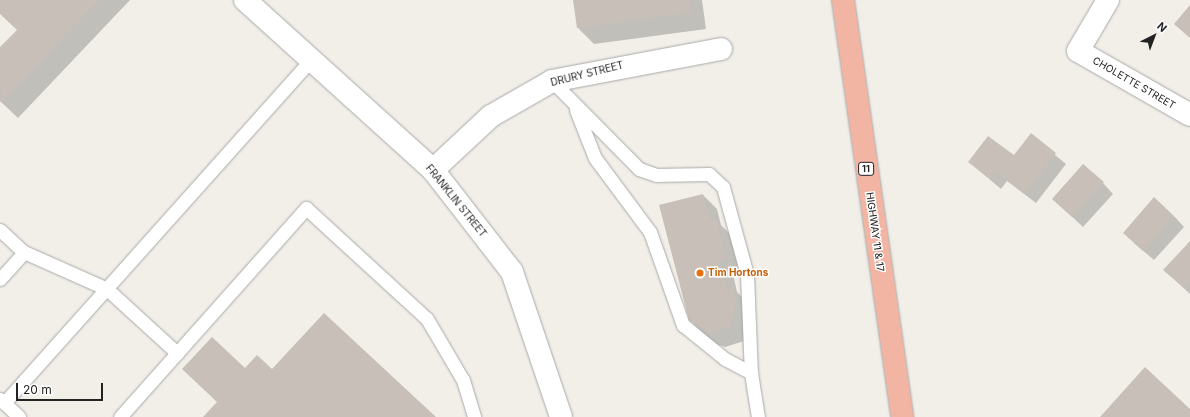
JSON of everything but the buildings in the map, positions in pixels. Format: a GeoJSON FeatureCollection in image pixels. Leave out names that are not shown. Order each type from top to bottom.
{"type":"FeatureCollection","features":[{"type":"Feature","properties":{"kind":"highway","name":"HIGHWAY 11 & 17"},"geometry":{"type":"LineString","coordinates":[[843,0],[902,417]]}},
{"type":"Feature","properties":{"kind":"street","name":"FRANKLIN STREET"},"geometry":{"type":"LineString","coordinates":[[245,0],[433,170],[512,272],[561,417]]}},
{"type":"Feature","properties":{"kind":"street","name":"CHOLETTE STREET"},"geometry":{"type":"LineString","coordinates":[[1108,0],[1078,51],[1190,115]]}},
{"type":"Feature","properties":{"kind":"street","name":"DRURY STREET"},"geometry":{"type":"LineString","coordinates":[[433,170],[491,116],[552,81],[721,49]]}},
{"type":"Feature","properties":{"kind":"lane"},"geometry":{"type":"LineString","coordinates":[[19,417],[2,401],[106,289],[311,60]]}},
{"type":"Feature","properties":{"kind":"lane"},"geometry":{"type":"LineString","coordinates":[[552,81],[576,108],[610,136],[639,169],[656,176],[709,174],[723,187],[747,275],[751,373],[758,417]]}},
{"type":"Feature","properties":{"kind":"lane"},"geometry":{"type":"LineString","coordinates":[[576,108],[595,158],[650,232],[683,324],[725,359],[751,373]]}},
{"type":"Feature","properties":{"kind":"lane"},"geometry":{"type":"LineString","coordinates":[[120,417],[306,208],[427,319],[463,380],[474,417]]}},
{"type":"Feature","properties":{"kind":"lane"},"geometry":{"type":"LineString","coordinates":[[0,230],[24,252],[106,289],[177,353]]}},
{"type":"Feature","properties":{"kind":"lane"},"geometry":{"type":"LineString","coordinates":[[0,279],[24,252]]}},
{"type":"Feature","properties":{"kind":"place","name":"Tim Hortons"},"geometry":{"type":"Point","coordinates":[700,273]}}]}
